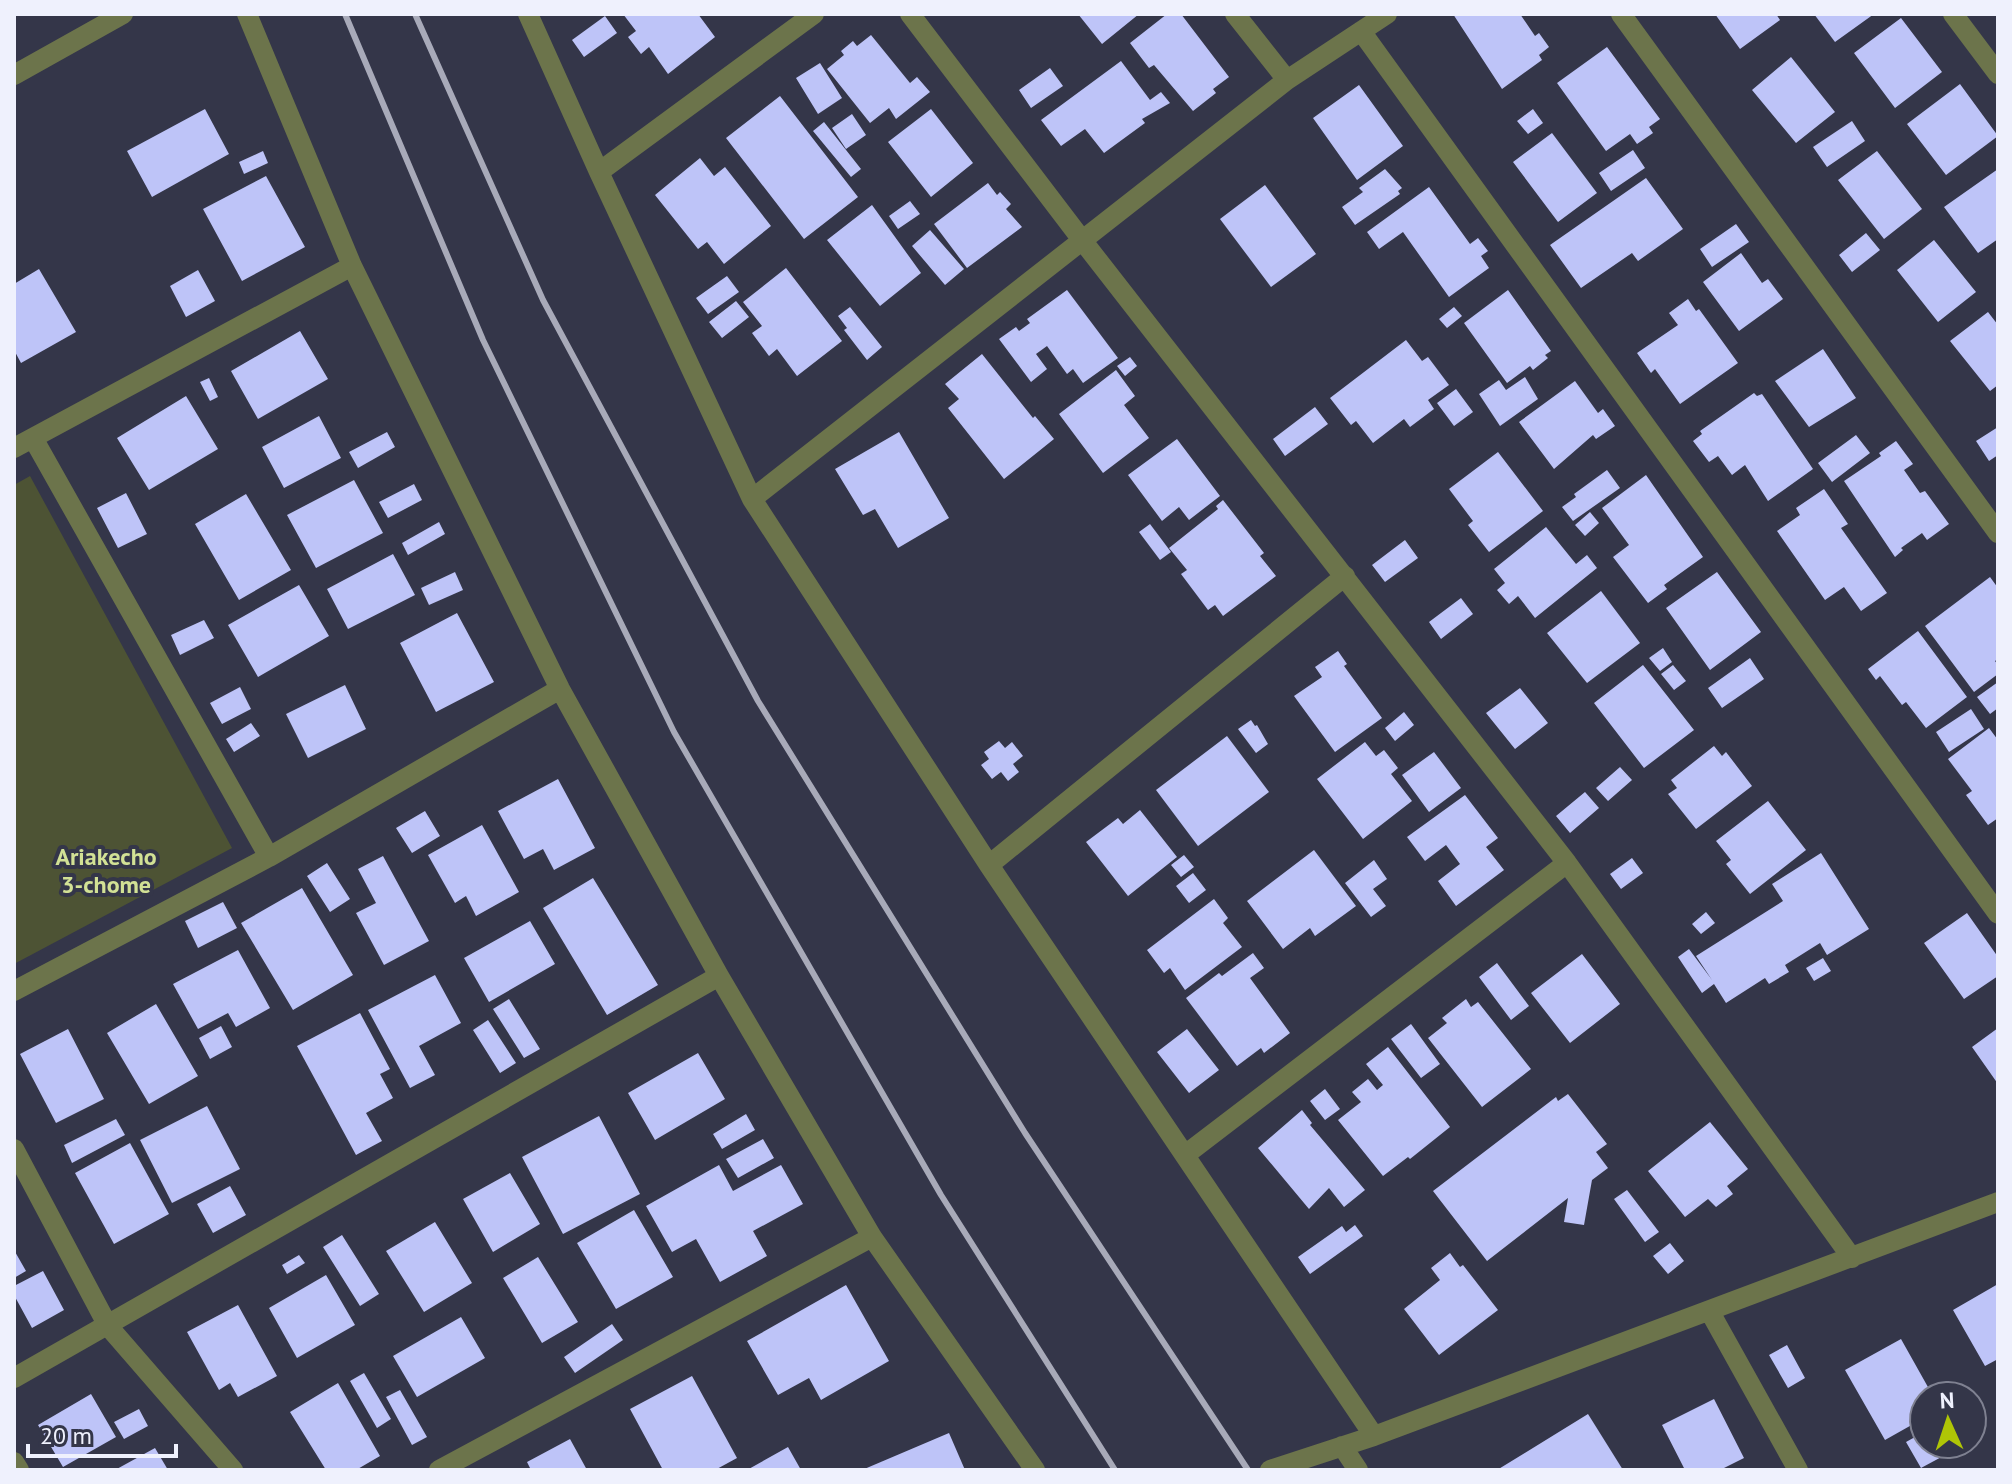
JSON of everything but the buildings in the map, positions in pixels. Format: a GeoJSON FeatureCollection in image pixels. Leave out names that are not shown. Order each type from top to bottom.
{"type":"FeatureCollection","features":[{"type":"Feature","properties":{"kind":"street"},"geometry":{"type":"LineString","coordinates":[[14,75],[123,14]]}},
{"type":"Feature","properties":{"kind":"street"},"geometry":{"type":"LineString","coordinates":[[247,14],[352,266],[560,689],[719,976],[872,1237],[1035,1470]]}},
{"type":"Feature","properties":{"kind":"street"},"geometry":{"type":"LineString","coordinates":[[528,14],[752,499],[989,865],[1374,1436]]}},
{"type":"Feature","properties":{"kind":"street"},"geometry":{"type":"LineString","coordinates":[[599,172],[814,14]]}},
{"type":"Feature","properties":{"kind":"street"},"geometry":{"type":"LineString","coordinates":[[910,14],[1567,863],[1852,1258]]}},
{"type":"Feature","properties":{"kind":"street"},"geometry":{"type":"LineString","coordinates":[[1235,14],[1287,80]]}},
{"type":"Feature","properties":{"kind":"street"},"geometry":{"type":"LineString","coordinates":[[752,499],[1287,80],[1387,14]]}},
{"type":"Feature","properties":{"kind":"street"},"geometry":{"type":"LineString","coordinates":[[1621,14],[1998,533]]}},
{"type":"Feature","properties":{"kind":"street"},"geometry":{"type":"LineString","coordinates":[[1953,14],[1998,74]]}},
{"type":"Feature","properties":{"kind":"street"},"geometry":{"type":"LineString","coordinates":[[1361,31],[1998,914]]}},
{"type":"Feature","properties":{"kind":"street"},"geometry":{"type":"LineString","coordinates":[[14,448],[352,266]]}},
{"type":"Feature","properties":{"kind":"street"},"geometry":{"type":"LineString","coordinates":[[33,438],[269,857]]}},
{"type":"Feature","properties":{"kind":"street"},"geometry":{"type":"LineString","coordinates":[[989,865],[1345,576]]}},
{"type":"Feature","properties":{"kind":"street"},"geometry":{"type":"LineString","coordinates":[[14,991],[269,857],[560,689]]}},
{"type":"Feature","properties":{"kind":"street"},"geometry":{"type":"LineString","coordinates":[[1185,1155],[1567,863]]}},
{"type":"Feature","properties":{"kind":"street"},"geometry":{"type":"LineString","coordinates":[[14,1378],[719,976]]}},
{"type":"Feature","properties":{"kind":"street"},"geometry":{"type":"LineString","coordinates":[[14,1149],[108,1326],[233,1470]]}},
{"type":"Feature","properties":{"kind":"street"},"geometry":{"type":"LineString","coordinates":[[1270,1470],[1374,1436],[1998,1202]]}},
{"type":"Feature","properties":{"kind":"street"},"geometry":{"type":"LineString","coordinates":[[439,1470],[872,1237]]}},
{"type":"Feature","properties":{"kind":"street"},"geometry":{"type":"LineString","coordinates":[[1710,1312],[1798,1470]]}},
{"type":"Feature","properties":{"kind":"street"},"geometry":{"type":"LineString","coordinates":[[1342,1446],[1358,1470]]}},
{"type":"Feature","properties":{"kind":"street"},"geometry":{"type":"LineString","coordinates":[[14,1462],[19,1470]]}},
{"type":"Feature","properties":{"kind":"green space"},"geometry":{"type":"Polygon","coordinates":[[[30,476],[232,848],[14,964],[14,485],[30,476]]]}},
{"type":"Feature","properties":{"kind":"railway"},"geometry":{"type":"LineString","coordinates":[[345,14],[483,340],[674,732],[941,1195],[1115,1470]]}},
{"type":"Feature","properties":{"kind":"railway"},"geometry":{"type":"LineString","coordinates":[[415,14],[543,300],[758,701],[1025,1133],[1248,1470]]}},
{"type":"Feature","properties":{"kind":"district","name":"Ariakecho 3-chome"},"geometry":{"type":"Point","coordinates":[106,870]}}]}
